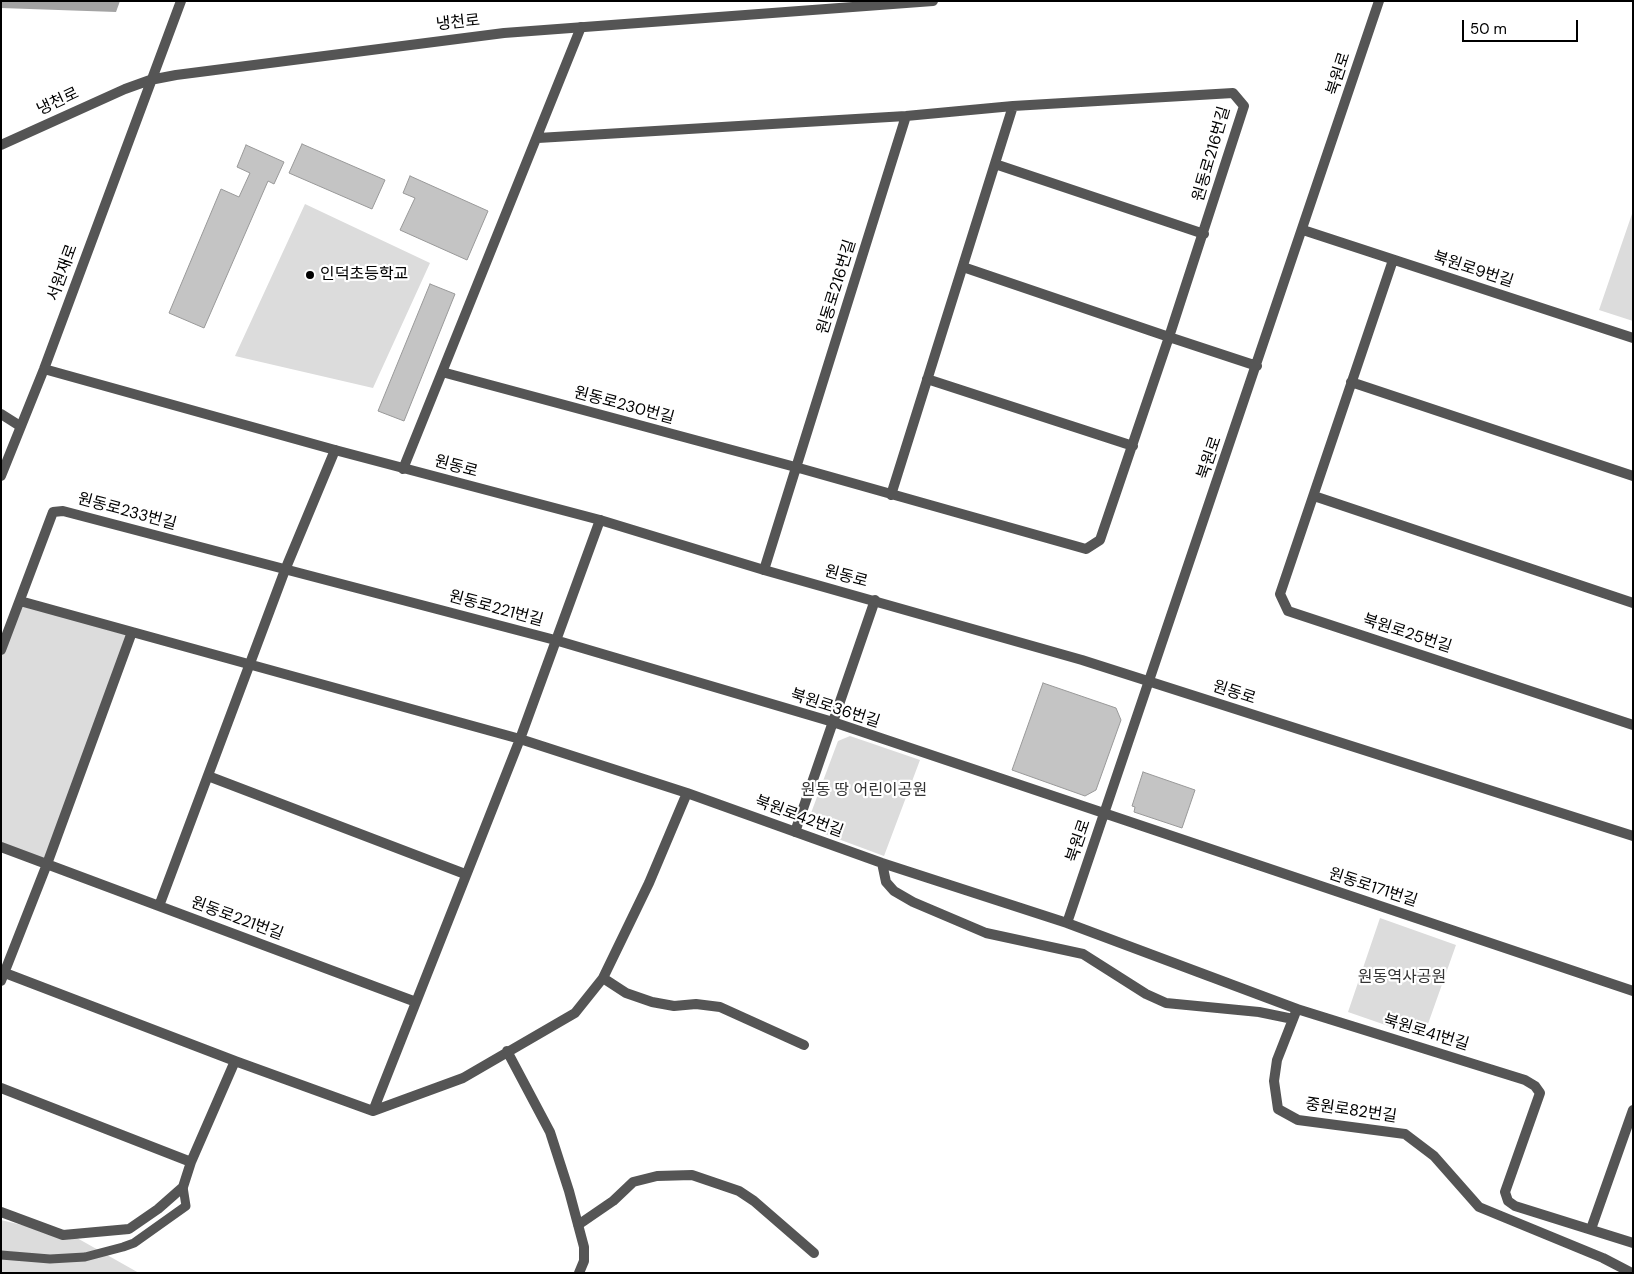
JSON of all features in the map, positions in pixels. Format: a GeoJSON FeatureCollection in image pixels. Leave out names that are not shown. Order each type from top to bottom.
{"type":"FeatureCollection","features":[{"type":"Feature","properties":{"kind":"street","name":"서원재로"},"geometry":{"type":"LineString","coordinates":[[1,476],[44,369],[180,1]]}},
{"type":"Feature","properties":{"kind":"street","name":"냉천로"},"geometry":{"type":"LineString","coordinates":[[1,145],[100,99],[150,80],[201,71],[425,42],[933,1]]}},
{"type":"Feature","properties":{"kind":"street","name":"북원로"},"geometry":{"type":"LineString","coordinates":[[1067,923],[1379,1]]}},
{"type":"Feature","properties":{"kind":"street"},"geometry":{"type":"LineString","coordinates":[[403,469],[581,28]]}},
{"type":"Feature","properties":{"kind":"street","name":"원동로216번길"},"geometry":{"type":"LineString","coordinates":[[764,570],[906,116],[1013,106],[1232,93],[1244,106],[1204,234],[1100,540],[1086,549],[890,495],[797,467]]}},
{"type":"Feature","properties":{"kind":"street"},"geometry":{"type":"LineString","coordinates":[[890,495],[1013,106]]}},
{"type":"Feature","properties":{"kind":"street"},"geometry":{"type":"LineString","coordinates":[[538,138],[906,116]]}},
{"type":"Feature","properties":{"kind":"street"},"geometry":{"type":"LineString","coordinates":[[995,164],[1204,234]]}},
{"type":"Feature","properties":{"kind":"street","name":"북원로9번길"},"geometry":{"type":"LineString","coordinates":[[1303,230],[1633,338]]}},
{"type":"Feature","properties":{"kind":"street","name":"북원로25번길"},"geometry":{"type":"LineString","coordinates":[[1393,260],[1280,594],[1288,611],[1633,725]]}},
{"type":"Feature","properties":{"kind":"street"},"geometry":{"type":"LineString","coordinates":[[963,267],[1169,338],[1257,366]]}},
{"type":"Feature","properties":{"kind":"street","name":"원동로"},"geometry":{"type":"LineString","coordinates":[[44,369],[403,469],[600,520],[764,570],[875,600],[1150,682],[1633,836]]}},
{"type":"Feature","properties":{"kind":"street","name":"원동로230번길"},"geometry":{"type":"LineString","coordinates":[[442,372],[797,467]]}},
{"type":"Feature","properties":{"kind":"street"},"geometry":{"type":"LineString","coordinates":[[927,379],[1133,446]]}},
{"type":"Feature","properties":{"kind":"street"},"geometry":{"type":"LineString","coordinates":[[1351,382],[1633,476]]}},
{"type":"Feature","properties":{"kind":"street"},"geometry":{"type":"LineString","coordinates":[[1,414],[20,426]]}},
{"type":"Feature","properties":{"kind":"street"},"geometry":{"type":"LineString","coordinates":[[159,906],[285,570],[335,450]]}},
{"type":"Feature","properties":{"kind":"street"},"geometry":{"type":"LineString","coordinates":[[1314,496],[1633,603]]}},
{"type":"Feature","properties":{"kind":"street","name":"원동로233번길"},"geometry":{"type":"LineString","coordinates":[[1,650],[53,512],[63,511],[285,570]]}},
{"type":"Feature","properties":{"kind":"street","name":"원동로221번길"},"geometry":{"type":"LineString","coordinates":[[374,1111],[465,874],[520,739],[600,520]]}},
{"type":"Feature","properties":{"kind":"street","name":"원동로221번길"},"geometry":{"type":"LineString","coordinates":[[285,570],[555,640]]}},
{"type":"Feature","properties":{"kind":"street"},"geometry":{"type":"LineString","coordinates":[[795,832],[875,600]]}},
{"type":"Feature","properties":{"kind":"street"},"geometry":{"type":"LineString","coordinates":[[20,601],[520,739]]}},
{"type":"Feature","properties":{"kind":"street"},"geometry":{"type":"LineString","coordinates":[[132,632],[47,864],[3,977],[374,1111],[463,1078],[575,1013],[603,978],[649,883],[687,793]]}},
{"type":"Feature","properties":{"kind":"street","name":"북원로36번길"},"geometry":{"type":"LineString","coordinates":[[555,640],[833,722],[1104,814]]}},
{"type":"Feature","properties":{"kind":"street","name":"북원로42번길"},"geometry":{"type":"LineString","coordinates":[[520,739],[687,793],[882,863],[1067,923]]}},
{"type":"Feature","properties":{"kind":"street"},"geometry":{"type":"LineString","coordinates":[[208,776],[465,874]]}},
{"type":"Feature","properties":{"kind":"street","name":"원동로171번길"},"geometry":{"type":"LineString","coordinates":[[1104,814],[1633,991]]}},
{"type":"Feature","properties":{"kind":"street","name":"원동로221번길"},"geometry":{"type":"LineString","coordinates":[[1,847],[416,1002]]}},
{"type":"Feature","properties":{"kind":"street"},"geometry":{"type":"LineString","coordinates":[[882,863],[886,882],[894,891],[912,902],[986,933],[1009,940],[1064,948],[1083,954],[1146,994],[1166,1003],[1295,1014]]}},
{"type":"Feature","properties":{"kind":"street","name":"북원로41번길"},"geometry":{"type":"LineString","coordinates":[[1067,923],[1295,1014],[1525,1080],[1535,1086],[1540,1093],[1505,1192],[1508,1200],[1515,1206],[1633,1243]]}},
{"type":"Feature","properties":{"kind":"street"},"geometry":{"type":"LineString","coordinates":[[603,978],[626,992],[652,1002],[674,1006],[696,1004],[720,1007],[804,1045]]}},
{"type":"Feature","properties":{"kind":"street","name":"중원로82번길"},"geometry":{"type":"LineString","coordinates":[[1295,1014],[1277,1060],[1274,1082],[1278,1109],[1298,1120],[1405,1134],[1434,1156],[1479,1207],[1603,1258],[1632,1273]]}},
{"type":"Feature","properties":{"kind":"street"},"geometry":{"type":"LineString","coordinates":[[507,1051],[550,1132],[584,1247],[584,1261],[579,1273]]}},
{"type":"Feature","properties":{"kind":"street"},"geometry":{"type":"LineString","coordinates":[[1,1212],[63,1235],[128,1230],[158,1209],[183,1187],[191,1162],[235,1061]]}},
{"type":"Feature","properties":{"kind":"street"},"geometry":{"type":"LineString","coordinates":[[1,1088],[191,1162]]}},
{"type":"Feature","properties":{"kind":"street"},"geometry":{"type":"LineString","coordinates":[[1591,1229],[1632,1114]]}},
{"type":"Feature","properties":{"kind":"street"},"geometry":{"type":"LineString","coordinates":[[578,1226],[613,1201],[633,1182],[657,1176],[692,1176],[740,1191],[814,1253]]}},
{"type":"Feature","properties":{"kind":"lane"},"geometry":{"type":"LineString","coordinates":[[1,1255],[50,1259],[85,1256],[123,1247],[134,1242],[186,1206],[183,1187]]}},
{"type":"Feature","properties":{"kind":"green space"},"geometry":{"type":"Polygon","coordinates":[[[305,204],[430,263],[373,388],[235,356],[305,204]]]}},
{"type":"Feature","properties":{"kind":"green space"},"geometry":{"type":"Polygon","coordinates":[[[1633,211],[1633,321],[1599,310],[1633,211]]]}},
{"type":"Feature","properties":{"kind":"green space"},"geometry":{"type":"Polygon","coordinates":[[[20,601],[132,632],[47,864],[1,847],[1,650],[20,601]]]}},
{"type":"Feature","properties":{"kind":"green space","name":"원동 땅 어린이공원"},"geometry":{"type":"Polygon","coordinates":[[[850,736],[920,760],[884,856],[814,830],[808,821],[838,741],[850,736]]]}},
{"type":"Feature","properties":{"kind":"green space","name":"원동역사공원"},"geometry":{"type":"Polygon","coordinates":[[[1380,918],[1456,945],[1423,1038],[1348,1012],[1380,918]]]}},
{"type":"Feature","properties":{"kind":"green space"},"geometry":{"type":"Polygon","coordinates":[[[1,1220],[77,1238],[139,1273],[1,1273],[1,1220]]]}},
{"type":"Feature","properties":{"kind":"shaded area"},"geometry":{"type":"Polygon","coordinates":[[[1,1],[120,1],[116,12],[1,8],[1,1]]]}},
{"type":"Feature","properties":{"kind":"building"},"geometry":{"type":"Polygon","coordinates":[[[302,144],[385,180],[372,209],[289,173],[302,144]]]}},
{"type":"Feature","properties":{"kind":"building"},"geometry":{"type":"Polygon","coordinates":[[[246,145],[284,162],[274,184],[268,181],[204,328],[169,313],[221,189],[239,197],[250,173],[237,167],[246,145]]]}},
{"type":"Feature","properties":{"kind":"building"},"geometry":{"type":"Polygon","coordinates":[[[410,176],[488,211],[467,260],[400,230],[415,198],[403,193],[410,176]]]}},
{"type":"Feature","properties":{"kind":"building"},"geometry":{"type":"Polygon","coordinates":[[[430,284],[455,294],[404,421],[378,411],[430,284]]]}},
{"type":"Feature","properties":{"kind":"building"},"geometry":{"type":"Polygon","coordinates":[[[1043,683],[1116,708],[1121,720],[1096,790],[1085,796],[1012,770],[1043,683]]]}},
{"type":"Feature","properties":{"kind":"building"},"geometry":{"type":"Polygon","coordinates":[[[1143,772],[1195,790],[1182,828],[1134,812],[1135,807],[1132,806],[1143,772]]]}},
{"type":"Feature","properties":{"kind":"place","name":"인덕초등학교"},"geometry":{"type":"Point","coordinates":[310,275]}}]}
